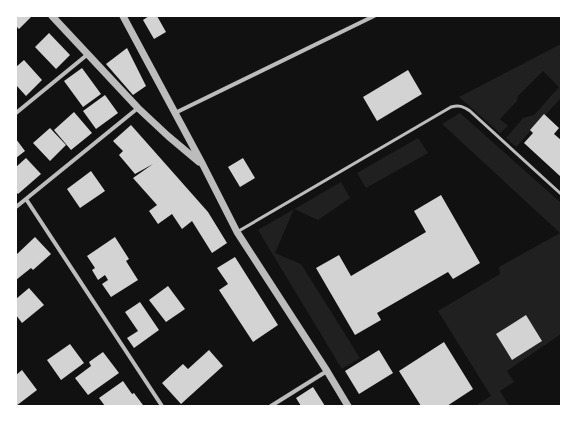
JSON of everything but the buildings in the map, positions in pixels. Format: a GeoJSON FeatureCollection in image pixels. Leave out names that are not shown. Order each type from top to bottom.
{"type":"FeatureCollection","features":[{"type":"Feature","properties":{"kind":"street"},"geometry":{"type":"LineString","coordinates":[[52,16],[138,108],[168,136],[203,165]]}},
{"type":"Feature","properties":{"kind":"street"},"geometry":{"type":"LineString","coordinates":[[175,114],[374,16]]}},
{"type":"Feature","properties":{"kind":"street"},"geometry":{"type":"LineString","coordinates":[[125,17],[237,232],[348,406]]}},
{"type":"Feature","properties":{"kind":"street"},"geometry":{"type":"LineString","coordinates":[[16,113],[88,54]]}},
{"type":"Feature","properties":{"kind":"street"},"geometry":{"type":"LineString","coordinates":[[16,207],[138,108]]}},
{"type":"Feature","properties":{"kind":"street"},"geometry":{"type":"LineString","coordinates":[[26,199],[162,406]]}},
{"type":"Feature","properties":{"kind":"street"},"geometry":{"type":"LineString","coordinates":[[271,406],[327,371]]}},
{"type":"Feature","properties":{"kind":"lane"},"geometry":{"type":"LineString","coordinates":[[237,232],[458,105],[464,106],[470,111],[561,194]]}},
{"type":"Feature","properties":{"kind":"shaded area"},"geometry":{"type":"Polygon","coordinates":[[[561,44],[561,98],[516,147],[506,138],[523,118],[534,115],[559,87],[543,71],[518,96],[517,101],[500,119],[508,126],[500,133],[459,97],[561,44]]]}},
{"type":"Feature","properties":{"kind":"shaded area"},"geometry":{"type":"Polygon","coordinates":[[[460,113],[561,203],[561,334],[507,371],[514,382],[500,391],[509,406],[475,406],[491,396],[438,311],[500,274],[499,267],[560,233],[442,124],[460,113]]]}},
{"type":"Feature","properties":{"kind":"shaded area"},"geometry":{"type":"Polygon","coordinates":[[[418,138],[428,153],[366,188],[357,173],[418,138]]]}},
{"type":"Feature","properties":{"kind":"shaded area"},"geometry":{"type":"Polygon","coordinates":[[[341,182],[350,198],[318,220],[294,209],[341,182]]]}},
{"type":"Feature","properties":{"kind":"shaded area"},"geometry":{"type":"Polygon","coordinates":[[[294,209],[275,253],[301,264],[360,358],[342,369],[258,230],[294,209]]]}}]}
